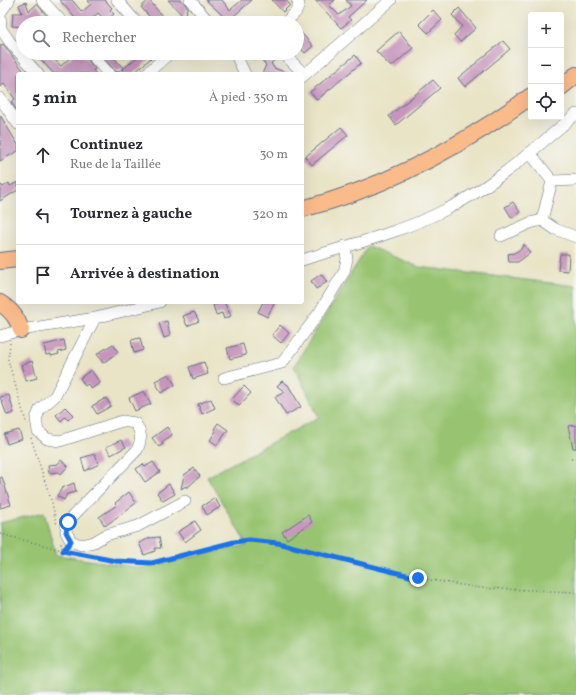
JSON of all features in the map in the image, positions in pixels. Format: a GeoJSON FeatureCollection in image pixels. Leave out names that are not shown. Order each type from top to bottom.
{"type":"FeatureCollection","features":[{"type":"Feature","properties":{"kind":"highway"},"geometry":{"type":"LineString","coordinates":[[564,72],[576,63]]}},
{"type":"Feature","properties":{"kind":"highway"},"geometry":{"type":"LineString","coordinates":[[564,85],[576,75]]}},
{"type":"Feature","properties":{"kind":"highway"},"geometry":{"type":"LineString","coordinates":[[304,208],[367,187],[432,159],[494,123],[528,98]]}},
{"type":"Feature","properties":{"kind":"highway"},"geometry":{"type":"LineString","coordinates":[[304,219],[378,194],[425,174],[465,153],[528,112]]}},
{"type":"Feature","properties":{"kind":"highway"},"geometry":{"type":"LineString","coordinates":[[0,251],[16,249]]}},
{"type":"Feature","properties":{"kind":"highway"},"geometry":{"type":"LineString","coordinates":[[0,261],[16,259]]}},
{"type":"Feature","properties":{"kind":"highway"},"geometry":{"type":"LineString","coordinates":[[0,303],[10,310],[18,320],[11,333]]}},
{"type":"Feature","properties":{"kind":"street"},"geometry":{"type":"LineString","coordinates":[[9,0],[0,14],[1,29],[16,49]]}},
{"type":"Feature","properties":{"kind":"street"},"geometry":{"type":"LineString","coordinates":[[42,0],[57,16]]}},
{"type":"Feature","properties":{"kind":"street"},"geometry":{"type":"LineString","coordinates":[[117,0],[131,16]]}},
{"type":"Feature","properties":{"kind":"street"},"geometry":{"type":"LineString","coordinates":[[190,0],[203,16]]}},
{"type":"Feature","properties":{"kind":"street"},"geometry":{"type":"LineString","coordinates":[[292,16],[296,12],[299,5],[297,0]]}},
{"type":"Feature","properties":{"kind":"street"},"geometry":{"type":"LineString","coordinates":[[304,75],[391,0]]}},
{"type":"Feature","properties":{"kind":"street"},"geometry":{"type":"LineString","coordinates":[[26,60],[36,72]]}},
{"type":"Feature","properties":{"kind":"street"},"geometry":{"type":"LineString","coordinates":[[96,60],[107,72]]}},
{"type":"Feature","properties":{"kind":"street"},"geometry":{"type":"LineString","coordinates":[[148,72],[160,60]]}},
{"type":"Feature","properties":{"kind":"street"},"geometry":{"type":"LineString","coordinates":[[238,60],[244,72]]}},
{"type":"Feature","properties":{"kind":"street"},"geometry":{"type":"LineString","coordinates":[[289,60],[300,72]]}},
{"type":"Feature","properties":{"kind":"street"},"geometry":{"type":"LineString","coordinates":[[0,98],[16,121]]}},
{"type":"Feature","properties":{"kind":"street"},"geometry":{"type":"LineString","coordinates":[[304,259],[414,223],[442,212],[487,185],[576,114]]}},
{"type":"Feature","properties":{"kind":"street"},"geometry":{"type":"LineString","coordinates":[[530,152],[552,181]]}},
{"type":"Feature","properties":{"kind":"street"},"geometry":{"type":"LineString","coordinates":[[552,181],[576,180]]}},
{"type":"Feature","properties":{"kind":"street"},"geometry":{"type":"LineString","coordinates":[[542,220],[552,181]]}},
{"type":"Feature","properties":{"kind":"street"},"geometry":{"type":"LineString","coordinates":[[501,236],[530,223],[542,220],[564,234],[576,237]]}},
{"type":"Feature","properties":{"kind":"street"},"geometry":{"type":"LineString","coordinates":[[224,378],[282,363],[319,313],[344,272],[346,259],[345,246]]}},
{"type":"Feature","properties":{"kind":"street"},"geometry":{"type":"LineString","coordinates":[[11,333],[95,318],[152,304]]}},
{"type":"Feature","properties":{"kind":"street"},"geometry":{"type":"LineString","coordinates":[[95,318],[55,396],[40,409],[36,419],[38,431],[47,439],[60,441],[122,421],[135,423],[141,430],[142,441],[137,450],[68,522],[66,532],[71,541],[82,545],[94,542],[106,535],[138,526],[185,501]]}},
{"type":"Feature","properties":{"kind":"path"},"geometry":{"type":"LineString","coordinates":[[11,333],[8,360],[28,428]]}},
{"type":"Feature","properties":{"kind":"path"},"geometry":{"type":"LineString","coordinates":[[30,435],[52,503],[58,530]]}},
{"type":"Feature","properties":{"kind":"path"},"geometry":{"type":"LineString","coordinates":[[571,459],[576,458]]}},
{"type":"Feature","properties":{"kind":"path"},"geometry":{"type":"LineString","coordinates":[[0,534],[63,551],[116,561],[152,563],[234,542],[249,540],[278,543],[418,578],[481,588],[576,592]]}},
{"type":"Feature","properties":{"kind":"path"},"geometry":{"type":"LineString","coordinates":[[60,537],[63,551]]}},
{"type":"Feature","properties":{"kind":"path"},"geometry":{"type":"LineString","coordinates":[[63,551],[71,541]]}},
{"type":"Feature","properties":{"kind":"green space"},"geometry":{"type":"Polygon","coordinates":[[[368,246],[419,267],[576,286],[576,695],[0,695],[0,523],[44,512],[56,555],[141,568],[247,545],[207,477],[319,417],[294,366],[368,246]]]}},
{"type":"Feature","properties":{"kind":"building"},"geometry":{"type":"Polygon","coordinates":[[[60,0],[72,0],[82,12],[91,4],[87,0],[105,0],[112,8],[110,10],[114,14],[112,16],[101,16],[98,13],[95,16],[73,16],[60,0]]]}},
{"type":"Feature","properties":{"kind":"building"},"geometry":{"type":"Polygon","coordinates":[[[149,0],[162,16],[149,16],[141,7],[149,0]]]}},
{"type":"Feature","properties":{"kind":"building"},"geometry":{"type":"Polygon","coordinates":[[[168,0],[182,0],[188,8],[186,10],[187,12],[183,16],[168,0]]]}},
{"type":"Feature","properties":{"kind":"building"},"geometry":{"type":"Polygon","coordinates":[[[206,0],[222,0],[230,10],[242,0],[252,0],[234,16],[223,16],[206,0]]]}},
{"type":"Feature","properties":{"kind":"building"},"geometry":{"type":"Polygon","coordinates":[[[272,0],[286,0],[290,5],[283,12],[272,0]]]}},
{"type":"Feature","properties":{"kind":"building"},"geometry":{"type":"Polygon","coordinates":[[[315,0],[335,0],[329,5],[339,15],[351,6],[346,0],[367,0],[348,17],[351,20],[341,28],[315,0]]]}},
{"type":"Feature","properties":{"kind":"building"},"geometry":{"type":"Polygon","coordinates":[[[26,2],[29,11],[37,4],[47,16],[16,16],[16,26],[12,26],[13,13],[22,13],[19,5],[26,2]]]}},
{"type":"Feature","properties":{"kind":"building"},"geometry":{"type":"Polygon","coordinates":[[[459,8],[476,28],[460,42],[454,35],[462,26],[452,15],[459,8]]]}},
{"type":"Feature","properties":{"kind":"building"},"geometry":{"type":"Polygon","coordinates":[[[433,10],[442,20],[428,33],[419,24],[433,10]]]}},
{"type":"Feature","properties":{"kind":"building"},"geometry":{"type":"Polygon","coordinates":[[[399,31],[413,48],[391,67],[376,51],[399,31]]]}},
{"type":"Feature","properties":{"kind":"building"},"geometry":{"type":"Polygon","coordinates":[[[304,36],[313,46],[305,53],[304,52],[304,36]]]}},
{"type":"Feature","properties":{"kind":"building"},"geometry":{"type":"Polygon","coordinates":[[[503,41],[510,49],[465,87],[458,78],[503,41]]]}},
{"type":"Feature","properties":{"kind":"building"},"geometry":{"type":"Polygon","coordinates":[[[3,44],[24,72],[16,72],[16,109],[11,102],[15,99],[4,84],[0,87],[0,46],[3,44]]]}},
{"type":"Feature","properties":{"kind":"building"},"geometry":{"type":"Polygon","coordinates":[[[355,55],[361,63],[317,100],[310,92],[355,55]]]}},
{"type":"Feature","properties":{"kind":"building"},"geometry":{"type":"Polygon","coordinates":[[[41,60],[54,60],[61,66],[68,60],[88,60],[95,69],[93,70],[94,72],[52,72],[41,60]]]}},
{"type":"Feature","properties":{"kind":"building"},"geometry":{"type":"Polygon","coordinates":[[[106,60],[116,60],[123,68],[118,72],[115,71],[106,60]]]}},
{"type":"Feature","properties":{"kind":"building"},"geometry":{"type":"Polygon","coordinates":[[[134,60],[149,60],[135,72],[124,72],[122,70],[134,60]]]}},
{"type":"Feature","properties":{"kind":"building"},"geometry":{"type":"Polygon","coordinates":[[[262,60],[275,60],[271,63],[274,68],[285,72],[263,72],[266,65],[262,60]]]}},
{"type":"Feature","properties":{"kind":"building"},"geometry":{"type":"Polygon","coordinates":[[[433,80],[440,88],[396,125],[389,116],[433,80]]]}},
{"type":"Feature","properties":{"kind":"building"},"geometry":{"type":"Polygon","coordinates":[[[0,115],[16,142],[16,152],[0,161],[0,115]]]}},
{"type":"Feature","properties":{"kind":"building"},"geometry":{"type":"Polygon","coordinates":[[[341,127],[348,135],[312,165],[305,157],[341,127]]]}},
{"type":"Feature","properties":{"kind":"building"},"geometry":{"type":"Polygon","coordinates":[[[9,183],[10,186],[16,183],[16,191],[0,201],[0,184],[3,187],[9,183]]]}},
{"type":"Feature","properties":{"kind":"building"},"geometry":{"type":"Polygon","coordinates":[[[513,202],[520,212],[512,218],[505,207],[513,202]]]}},
{"type":"Feature","properties":{"kind":"building"},"geometry":{"type":"Polygon","coordinates":[[[524,244],[530,253],[518,262],[509,262],[508,254],[514,253],[521,249],[524,244]]]}},
{"type":"Feature","properties":{"kind":"building"},"geometry":{"type":"Polygon","coordinates":[[[560,254],[569,254],[568,271],[558,270],[560,254]]]}},
{"type":"Feature","properties":{"kind":"building"},"geometry":{"type":"Polygon","coordinates":[[[321,274],[327,282],[316,289],[311,281],[321,274]]]}},
{"type":"Feature","properties":{"kind":"building"},"geometry":{"type":"Polygon","coordinates":[[[225,304],[231,316],[224,319],[222,313],[216,315],[213,305],[225,304]]]}},
{"type":"Feature","properties":{"kind":"building"},"geometry":{"type":"Polygon","coordinates":[[[262,304],[274,304],[267,317],[258,312],[262,304]]]}},
{"type":"Feature","properties":{"kind":"building"},"geometry":{"type":"Polygon","coordinates":[[[194,312],[199,321],[187,326],[183,316],[194,312]]]}},
{"type":"Feature","properties":{"kind":"building"},"geometry":{"type":"Polygon","coordinates":[[[167,321],[170,336],[164,338],[159,323],[167,321]]]}},
{"type":"Feature","properties":{"kind":"building"},"geometry":{"type":"Polygon","coordinates":[[[280,325],[289,333],[281,343],[272,335],[280,325]]]}},
{"type":"Feature","properties":{"kind":"building"},"geometry":{"type":"Polygon","coordinates":[[[140,338],[143,350],[134,353],[131,340],[140,338]]]}},
{"type":"Feature","properties":{"kind":"building"},"geometry":{"type":"Polygon","coordinates":[[[64,340],[66,350],[51,356],[51,354],[46,355],[44,345],[64,340]]]}},
{"type":"Feature","properties":{"kind":"building"},"geometry":{"type":"Polygon","coordinates":[[[113,344],[118,352],[103,363],[97,354],[113,344]]]}},
{"type":"Feature","properties":{"kind":"building"},"geometry":{"type":"Polygon","coordinates":[[[243,344],[246,355],[230,359],[227,348],[243,344]]]}},
{"type":"Feature","properties":{"kind":"building"},"geometry":{"type":"Polygon","coordinates":[[[32,361],[37,378],[26,381],[21,365],[32,361]]]}},
{"type":"Feature","properties":{"kind":"building"},"geometry":{"type":"Polygon","coordinates":[[[204,362],[208,374],[193,379],[189,367],[204,362]]]}},
{"type":"Feature","properties":{"kind":"building"},"geometry":{"type":"Polygon","coordinates":[[[91,370],[100,383],[91,389],[88,384],[85,386],[80,378],[91,370]]]}},
{"type":"Feature","properties":{"kind":"building"},"geometry":{"type":"Polygon","coordinates":[[[169,374],[175,385],[161,393],[155,381],[169,374]]]}},
{"type":"Feature","properties":{"kind":"building"},"geometry":{"type":"Polygon","coordinates":[[[282,381],[288,385],[301,407],[286,415],[275,397],[285,392],[277,386],[282,381]]]}},
{"type":"Feature","properties":{"kind":"building"},"geometry":{"type":"Polygon","coordinates":[[[244,386],[251,393],[239,406],[232,399],[244,386]]]}},
{"type":"Feature","properties":{"kind":"building"},"geometry":{"type":"Polygon","coordinates":[[[144,391],[151,404],[135,411],[129,398],[144,391]]]}},
{"type":"Feature","properties":{"kind":"building"},"geometry":{"type":"Polygon","coordinates":[[[9,395],[14,413],[7,415],[0,397],[9,395]]]}},
{"type":"Feature","properties":{"kind":"building"},"geometry":{"type":"Polygon","coordinates":[[[106,398],[111,406],[97,414],[92,406],[106,398]]]}},
{"type":"Feature","properties":{"kind":"building"},"geometry":{"type":"Polygon","coordinates":[[[211,399],[215,408],[202,414],[198,404],[211,399]]]}},
{"type":"Feature","properties":{"kind":"building"},"geometry":{"type":"Polygon","coordinates":[[[65,407],[73,415],[68,420],[65,417],[61,421],[56,415],[65,407]]]}},
{"type":"Feature","properties":{"kind":"building"},"geometry":{"type":"Polygon","coordinates":[[[218,423],[228,430],[217,445],[210,440],[216,431],[214,429],[218,423]]]}},
{"type":"Feature","properties":{"kind":"building"},"geometry":{"type":"Polygon","coordinates":[[[576,425],[576,448],[573,448],[568,426],[576,425]]]}},
{"type":"Feature","properties":{"kind":"building"},"geometry":{"type":"Polygon","coordinates":[[[167,427],[172,435],[162,442],[163,444],[159,447],[152,438],[167,427]]]}},
{"type":"Feature","properties":{"kind":"building"},"geometry":{"type":"Polygon","coordinates":[[[19,430],[22,439],[7,444],[4,434],[19,430]]]}},
{"type":"Feature","properties":{"kind":"building"},"geometry":{"type":"Polygon","coordinates":[[[121,440],[126,447],[111,455],[106,447],[121,440]]]}},
{"type":"Feature","properties":{"kind":"building"},"geometry":{"type":"Polygon","coordinates":[[[95,454],[99,464],[85,471],[81,458],[95,454]]]}},
{"type":"Feature","properties":{"kind":"building"},"geometry":{"type":"Polygon","coordinates":[[[61,460],[68,466],[61,474],[59,472],[49,473],[48,465],[58,464],[61,460]]]}},
{"type":"Feature","properties":{"kind":"building"},"geometry":{"type":"Polygon","coordinates":[[[153,462],[160,472],[145,482],[136,469],[143,464],[145,467],[153,462]]]}},
{"type":"Feature","properties":{"kind":"building"},"geometry":{"type":"Polygon","coordinates":[[[194,468],[200,476],[187,488],[186,486],[181,489],[184,475],[194,468]]]}},
{"type":"Feature","properties":{"kind":"building"},"geometry":{"type":"Polygon","coordinates":[[[2,477],[11,505],[0,508],[0,478],[2,477]]]}},
{"type":"Feature","properties":{"kind":"building"},"geometry":{"type":"Polygon","coordinates":[[[74,483],[76,492],[67,494],[64,500],[57,496],[62,488],[74,483]]]}},
{"type":"Feature","properties":{"kind":"building"},"geometry":{"type":"Polygon","coordinates":[[[169,484],[175,494],[163,501],[157,493],[169,484]]]}},
{"type":"Feature","properties":{"kind":"building"},"geometry":{"type":"Polygon","coordinates":[[[129,492],[136,503],[105,526],[99,517],[117,505],[115,503],[129,492]]]}},
{"type":"Feature","properties":{"kind":"building"},"geometry":{"type":"Polygon","coordinates":[[[215,498],[220,507],[207,515],[202,506],[215,498]]]}},
{"type":"Feature","properties":{"kind":"building"},"geometry":{"type":"Polygon","coordinates":[[[308,515],[312,522],[287,539],[282,532],[308,515]]]}},
{"type":"Feature","properties":{"kind":"building"},"geometry":{"type":"Polygon","coordinates":[[[195,521],[201,530],[185,542],[178,532],[195,521]]]}},
{"type":"Feature","properties":{"kind":"building"},"geometry":{"type":"Polygon","coordinates":[[[159,537],[161,548],[155,548],[155,551],[144,555],[139,543],[150,538],[159,537]]]}},
{"type":"Feature","properties":{"kind":"route"},"geometry":{"type":"LineString","coordinates":[[68,522],[66,532],[71,541],[63,551],[116,561],[152,563],[182,554],[249,540],[278,543],[418,578]]}}]}
